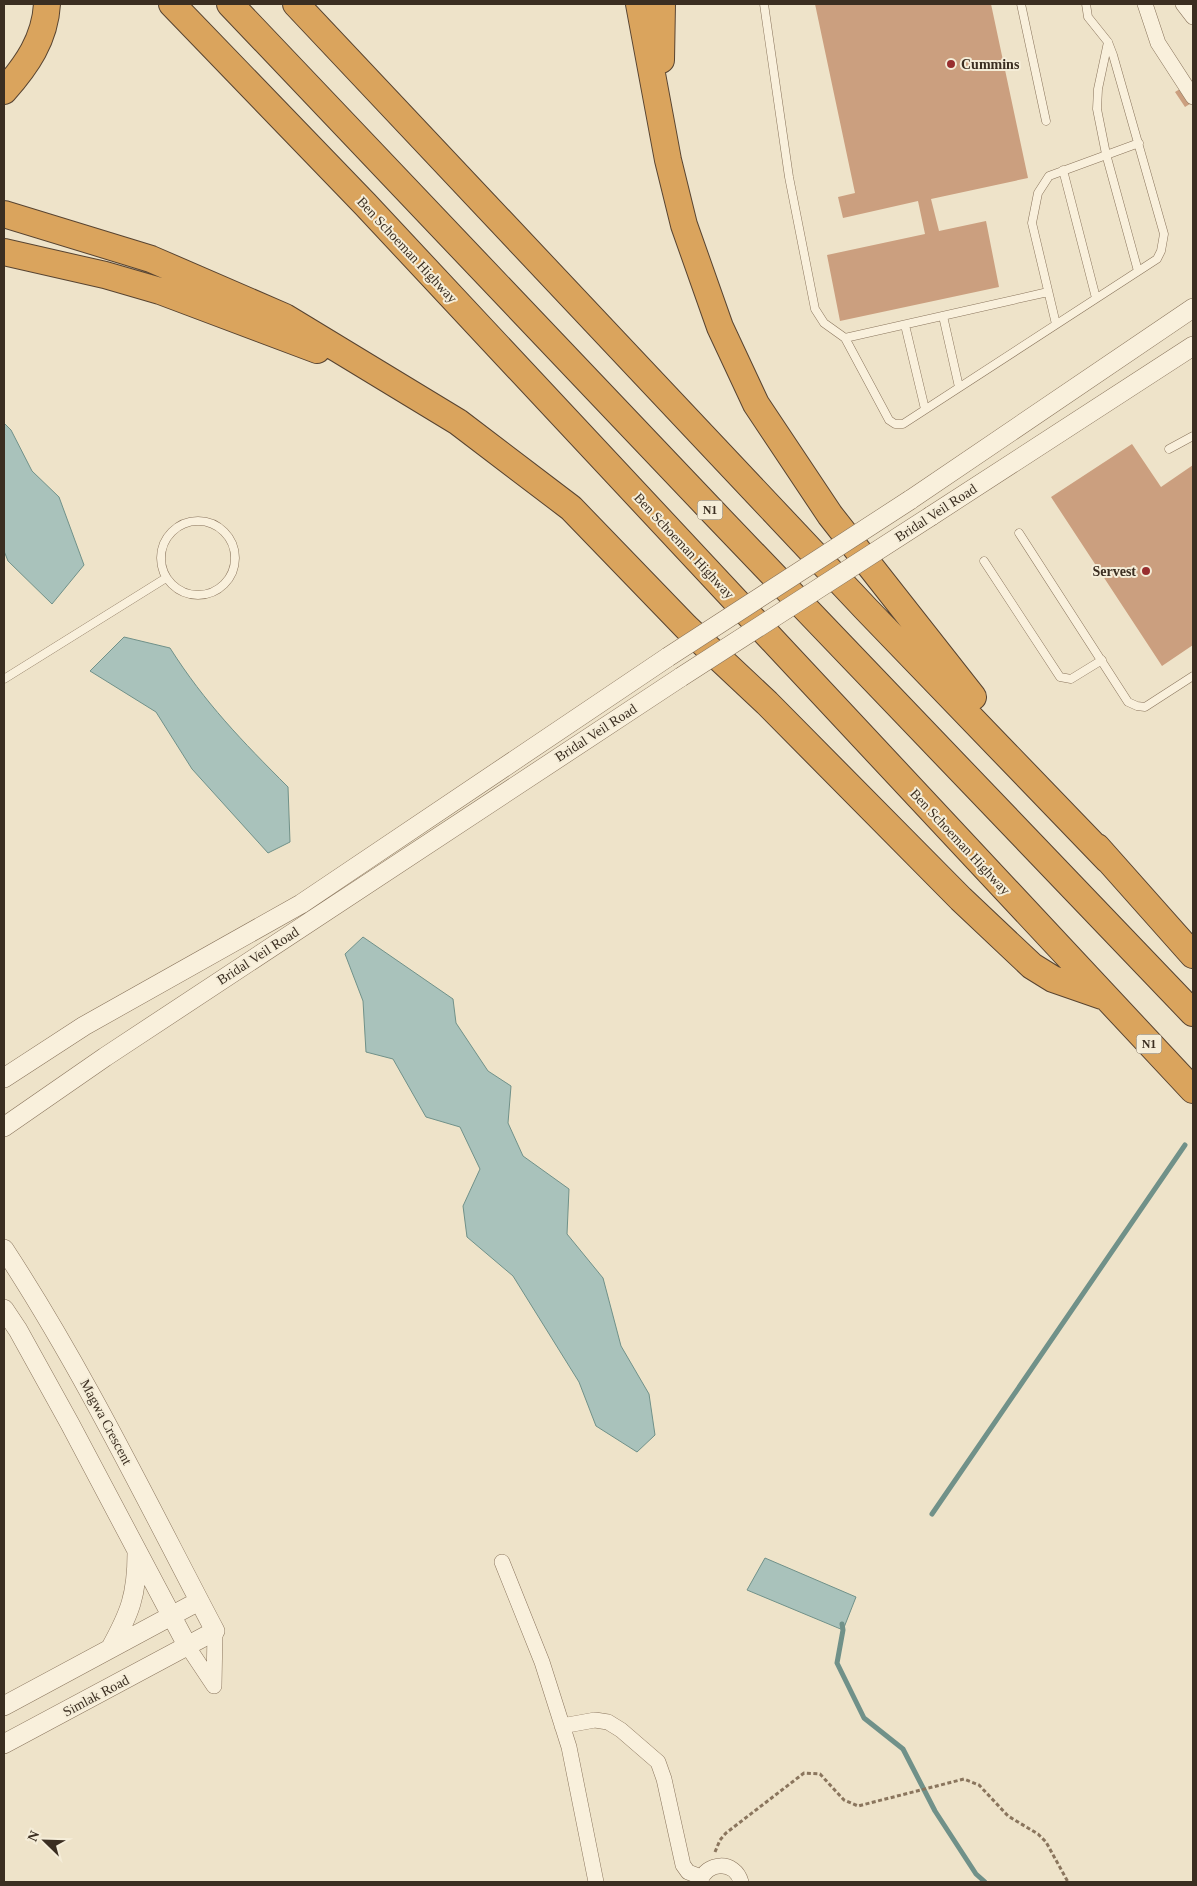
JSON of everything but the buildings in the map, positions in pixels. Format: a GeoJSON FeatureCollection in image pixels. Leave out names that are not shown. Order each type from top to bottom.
{"type":"FeatureCollection","features":[{"type":"Feature","properties":{"kind":"highway"},"geometry":{"type":"LineString","coordinates":[[4,91],[31,58],[42,35],[47,4]]}},
{"type":"Feature","properties":{"kind":"highway","name":"Ben Schoeman Highway"},"geometry":{"type":"LineString","coordinates":[[172,4],[365,204],[1193,1090]]}},
{"type":"Feature","properties":{"kind":"highway","name":"N1"},"geometry":{"type":"LineString","coordinates":[[230,4],[714,514],[1193,1013]]}},
{"type":"Feature","properties":{"kind":"highway"},"geometry":{"type":"LineString","coordinates":[[296,4],[867,610],[1108,860]]}},
{"type":"Feature","properties":{"kind":"highway"},"geometry":{"type":"LineString","coordinates":[[639,4],[668,160],[684,224],[720,327],[756,404],[830,515],[1045,788],[1193,955]]}},
{"type":"Feature","properties":{"kind":"highway"},"geometry":{"type":"LineString","coordinates":[[662,4],[661,65],[668,160]]}},
{"type":"Feature","properties":{"kind":"highway"},"geometry":{"type":"LineString","coordinates":[[4,214],[151,259],[284,317],[369,369],[404,387],[458,422],[571,508],[686,627],[767,703],[961,899],[1032,966],[1054,979],[1105,997]]}},
{"type":"Feature","properties":{"kind":"highway"},"geometry":{"type":"LineString","coordinates":[[4,252],[105,274],[160,291],[369,369]]}},
{"type":"Feature","properties":{"kind":"street"},"geometry":{"type":"LineString","coordinates":[[1145,4],[1158,43],[1193,97]]}},
{"type":"Feature","properties":{"kind":"street"},"geometry":{"type":"LineString","coordinates":[[1183,4],[1193,18]]}},
{"type":"Feature","properties":{"kind":"street","name":"Bridal Veil Road"},"geometry":{"type":"LineString","coordinates":[[4,1078],[84,1026],[301,904],[668,657],[910,500],[1193,308]]}},
{"type":"Feature","properties":{"kind":"street","name":"Bridal Veil Road"},"geometry":{"type":"LineString","coordinates":[[4,1127],[114,1051],[681,677],[1193,346]]}},
{"type":"Feature","properties":{"kind":"street"},"geometry":{"type":"LineString","coordinates":[[1108,402],[1193,353]]}},
{"type":"Feature","properties":{"kind":"street","name":"Magwa Crescent"},"geometry":{"type":"LineString","coordinates":[[4,1249],[45,1312],[98,1406],[215,1631]]}},
{"type":"Feature","properties":{"kind":"street"},"geometry":{"type":"LineString","coordinates":[[4,1309],[32,1356],[170,1616],[214,1686],[215,1631]]}},
{"type":"Feature","properties":{"kind":"street"},"geometry":{"type":"LineString","coordinates":[[110,1649],[132,1605],[137,1575],[137,1552]]}},
{"type":"Feature","properties":{"kind":"street"},"geometry":{"type":"LineString","coordinates":[[502,1562],[542,1662],[569,1747],[596,1882]]}},
{"type":"Feature","properties":{"kind":"street"},"geometry":{"type":"LineString","coordinates":[[4,1706],[199,1601]]}},
{"type":"Feature","properties":{"kind":"street","name":"Simlak Road"},"geometry":{"type":"LineString","coordinates":[[4,1744],[215,1631]]}},
{"type":"Feature","properties":{"kind":"street"},"geometry":{"type":"LineString","coordinates":[[562,1726],[595,1720],[608,1722],[621,1730],[658,1762],[664,1779],[683,1865],[688,1872],[700,1880],[711,1868],[720,1866],[731,1868],[737,1873],[741,1882]]}},
{"type":"Feature","properties":{"kind":"lane"},"geometry":{"type":"LineString","coordinates":[[764,4],[789,177],[815,309],[824,324],[845,338],[888,420],[895,424],[903,424],[1157,259],[1161,251],[1164,234],[1139,142],[1108,42],[1088,17],[1086,4]]}},
{"type":"Feature","properties":{"kind":"lane"},"geometry":{"type":"LineString","coordinates":[[1022,4],[1046,121]]}},
{"type":"Feature","properties":{"kind":"lane"},"geometry":{"type":"LineString","coordinates":[[1108,42],[1098,89],[1097,109],[1106,154],[1138,271]]}},
{"type":"Feature","properties":{"kind":"lane"},"geometry":{"type":"LineString","coordinates":[[1056,324],[1032,223],[1038,193],[1049,176],[1139,142]]}},
{"type":"Feature","properties":{"kind":"lane"},"geometry":{"type":"LineString","coordinates":[[1062,170],[1096,298]]}},
{"type":"Feature","properties":{"kind":"lane"},"geometry":{"type":"LineString","coordinates":[[845,338],[1048,292]]}},
{"type":"Feature","properties":{"kind":"lane"},"geometry":{"type":"LineString","coordinates":[[943,316],[959,387]]}},
{"type":"Feature","properties":{"kind":"lane"},"geometry":{"type":"LineString","coordinates":[[905,325],[925,409]]}},
{"type":"Feature","properties":{"kind":"lane"},"geometry":{"type":"LineString","coordinates":[[1169,449],[1193,436]]}},
{"type":"Feature","properties":{"kind":"lane"},"geometry":{"type":"LineString","coordinates":[[201,521],[212,524],[222,530],[230,540],[234,552],[234,564],[230,576],[222,586],[211,593],[198,595],[186,593],[175,587],[166,578],[162,567],[161,555],[163,544],[179,526],[189,522],[201,521]]}},
{"type":"Feature","properties":{"kind":"lane"},"geometry":{"type":"LineString","coordinates":[[1019,533],[1128,702],[1145,707],[1193,676]]}},
{"type":"Feature","properties":{"kind":"lane"},"geometry":{"type":"LineString","coordinates":[[984,561],[1063,679],[1072,679],[1102,660]]}},
{"type":"Feature","properties":{"kind":"lane"},"geometry":{"type":"LineString","coordinates":[[4,679],[166,578]]}},
{"type":"Feature","properties":{"kind":"path"},"geometry":{"type":"LineString","coordinates":[[720,1866],[714,1857],[716,1847],[726,1833],[804,1773],[820,1774],[844,1800],[858,1806],[964,1779],[979,1785],[1008,1816],[1038,1834],[1053,1852],[1068,1882]]}},
{"type":"Feature","properties":{"kind":"water"},"geometry":{"type":"Polygon","coordinates":[[[4,423],[11,430],[32,471],[59,497],[84,565],[52,604],[8,561],[4,551],[4,423]]]}},
{"type":"Feature","properties":{"kind":"water"},"geometry":{"type":"Polygon","coordinates":[[[124,637],[170,648],[183,668],[225,721],[288,787],[290,842],[268,853],[192,769],[156,712],[90,671],[124,637]]]}},
{"type":"Feature","properties":{"kind":"water"},"geometry":{"type":"Polygon","coordinates":[[[363,937],[453,999],[456,1023],[488,1071],[511,1086],[508,1123],[523,1156],[569,1189],[567,1234],[603,1278],[621,1346],[649,1394],[655,1435],[637,1452],[596,1426],[579,1382],[513,1276],[467,1237],[463,1206],[480,1169],[460,1127],[426,1117],[393,1059],[366,1052],[363,1001],[345,954],[363,937]]]}},
{"type":"Feature","properties":{"kind":"water"},"geometry":{"type":"Polygon","coordinates":[[[765,1558],[856,1597],[843,1630],[747,1590],[765,1558]]]}},
{"type":"Feature","properties":{"kind":"waterway"},"geometry":{"type":"LineString","coordinates":[[932,1514],[1185,1145]]}},
{"type":"Feature","properties":{"kind":"waterway"},"geometry":{"type":"LineString","coordinates":[[842,1624],[843,1630],[837,1663],[864,1718],[903,1749],[935,1811],[976,1874],[985,1882]]}},
{"type":"Feature","properties":{"kind":"place","name":"Cummins"},"geometry":{"type":"Point","coordinates":[951,64]}},
{"type":"Feature","properties":{"kind":"place","name":"Servest"},"geometry":{"type":"Point","coordinates":[1146,571]}}]}
